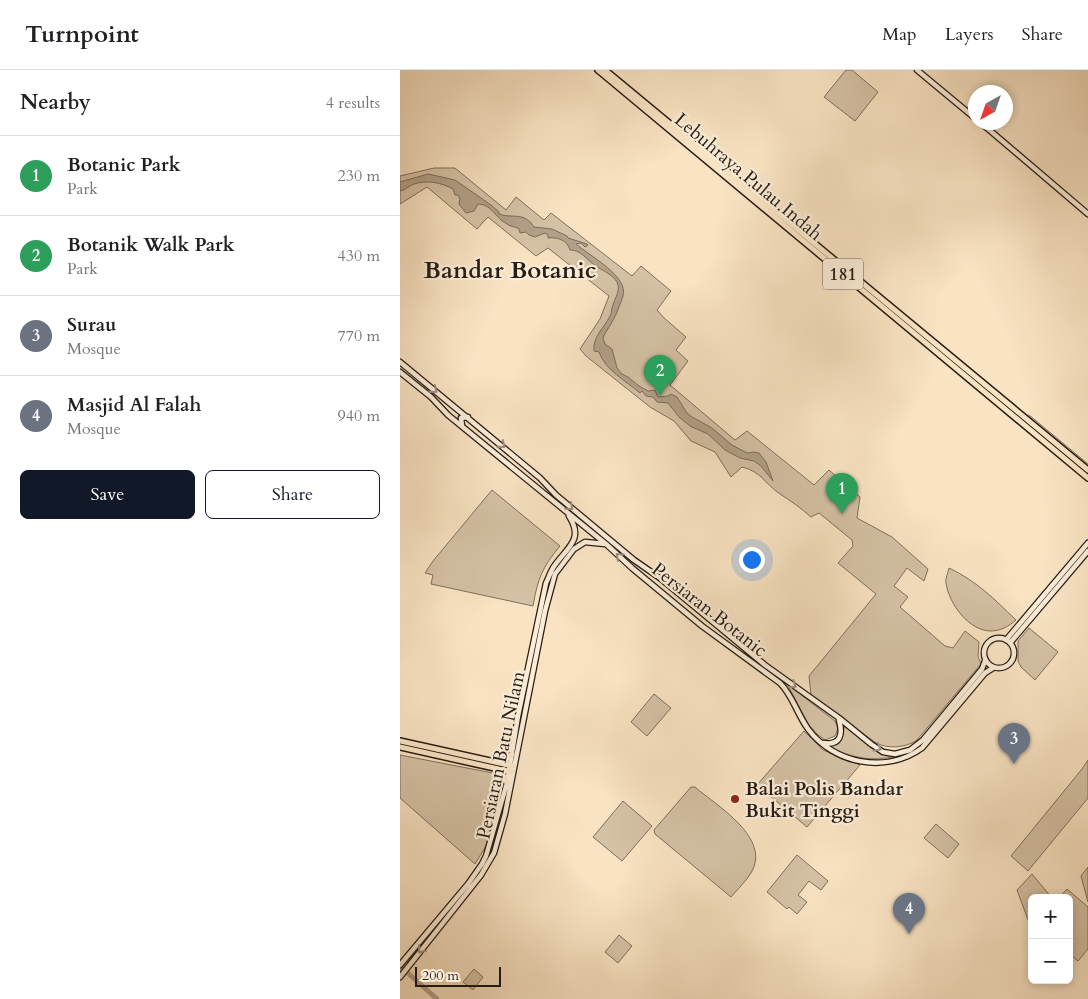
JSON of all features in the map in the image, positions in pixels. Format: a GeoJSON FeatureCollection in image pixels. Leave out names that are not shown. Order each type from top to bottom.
{"type":"FeatureCollection","features":[{"type":"Feature","properties":{"kind":"main road","name":"Lebuhraya Pulau Indah"},"geometry":{"type":"LineString","coordinates":[[598,70],[1088,478]]}},
{"type":"Feature","properties":{"kind":"main road","name":"Lebuhraya Pulau Indah"},"geometry":{"type":"LineString","coordinates":[[605,70],[1088,470]]}},
{"type":"Feature","properties":{"kind":"main road"},"geometry":{"type":"LineString","coordinates":[[917,70],[968,112]]}},
{"type":"Feature","properties":{"kind":"main road"},"geometry":{"type":"LineString","coordinates":[[989,130],[1088,214]]}},
{"type":"Feature","properties":{"kind":"main road","name":"Persiaran Botanic"},"geometry":{"type":"LineString","coordinates":[[400,362],[468,417],[620,549],[660,578],[765,665],[839,718],[878,749],[895,754],[910,750],[923,740],[982,669],[985,661]]}},
{"type":"Feature","properties":{"kind":"main road","name":"Persiaran Botanic"},"geometry":{"type":"LineString","coordinates":[[400,372],[694,619],[780,683],[789,694],[807,727],[820,742],[837,754],[869,763],[886,763],[910,756],[922,748],[985,673],[993,668]]}},
{"type":"Feature","properties":{"kind":"main road"},"geometry":{"type":"LineString","coordinates":[[462,426],[461,418],[468,417]]}},
{"type":"Feature","properties":{"kind":"main road"},"geometry":{"type":"LineString","coordinates":[[528,481],[536,481],[535,474]]}},
{"type":"Feature","properties":{"kind":"main road","name":"Persiaran Batu Nilam"},"geometry":{"type":"LineString","coordinates":[[400,977],[472,887],[491,860],[505,814],[512,754],[546,583],[552,570],[574,539],[575,530],[573,522],[567,513]]}},
{"type":"Feature","properties":{"kind":"main road","name":"Persiaran Batu Nilam"},"geometry":{"type":"LineString","coordinates":[[402,963],[468,884],[482,864],[511,769],[545,611],[556,574],[579,545],[588,542],[606,544]]}},
{"type":"Feature","properties":{"kind":"main road"},"geometry":{"type":"LineString","coordinates":[[1008,642],[1088,543]]}},
{"type":"Feature","properties":{"kind":"main road"},"geometry":{"type":"LineString","coordinates":[[1008,642],[1088,551]]}},
{"type":"Feature","properties":{"kind":"main road"},"geometry":{"type":"LineString","coordinates":[[694,619],[698,621],[703,618],[700,611]]}},
{"type":"Feature","properties":{"kind":"main road"},"geometry":{"type":"LineString","coordinates":[[997,638],[1008,642],[1014,651],[1011,663],[1001,668],[993,668],[985,661],[983,652],[989,642],[997,638]]}},
{"type":"Feature","properties":{"kind":"main road"},"geometry":{"type":"LineString","coordinates":[[820,742],[831,744],[840,738],[842,732],[839,718]]}},
{"type":"Feature","properties":{"kind":"main road"},"geometry":{"type":"LineString","coordinates":[[400,741],[500,763],[511,769]]}},
{"type":"Feature","properties":{"kind":"main road"},"geometry":{"type":"LineString","coordinates":[[400,746],[498,769],[511,769]]}},
{"type":"Feature","properties":{"kind":"main road"},"geometry":{"type":"LineString","coordinates":[[500,763],[508,759],[512,754]]}},
{"type":"Feature","properties":{"kind":"main road"},"geometry":{"type":"LineString","coordinates":[[498,769],[507,783]]}},
{"type":"Feature","properties":{"kind":"shaded area"},"geometry":{"type":"Polygon","coordinates":[[[846,70],[852,70],[878,92],[855,121],[824,97],[846,70]]]}},
{"type":"Feature","properties":{"kind":"shaded area"},"geometry":{"type":"Polygon","coordinates":[[[434,168],[455,168],[506,210],[516,197],[544,220],[551,213],[632,276],[641,266],[671,291],[657,310],[686,337],[676,350],[688,361],[670,385],[735,440],[747,431],[814,485],[829,470],[860,497],[857,518],[892,537],[928,569],[924,581],[907,568],[894,586],[908,597],[900,607],[945,646],[953,648],[965,631],[979,642],[978,656],[981,664],[916,741],[896,747],[876,743],[811,695],[809,676],[876,594],[838,563],[853,546],[852,540],[819,513],[811,517],[749,469],[742,467],[731,477],[715,452],[691,441],[674,421],[650,407],[586,356],[580,349],[600,319],[609,296],[548,248],[536,256],[488,217],[477,229],[427,187],[400,204],[400,176],[434,168]]]}},
{"type":"Feature","properties":{"kind":"shaded area"},"geometry":{"type":"Polygon","coordinates":[[[428,174],[455,180],[491,205],[499,214],[522,217],[534,227],[552,229],[568,238],[587,244],[585,247],[581,243],[576,244],[614,274],[623,288],[623,296],[617,312],[603,338],[605,344],[612,349],[617,368],[639,386],[648,391],[655,390],[658,397],[671,394],[677,397],[687,413],[712,428],[732,445],[747,453],[759,453],[766,462],[773,481],[761,466],[754,461],[740,458],[725,450],[708,434],[690,426],[679,417],[668,403],[657,402],[653,397],[646,396],[642,391],[640,393],[611,370],[599,352],[594,351],[599,333],[611,315],[612,306],[618,291],[617,282],[613,277],[593,264],[581,253],[570,250],[562,240],[548,238],[548,235],[545,233],[535,237],[526,232],[520,233],[519,229],[508,225],[487,206],[478,204],[474,211],[466,213],[459,204],[460,199],[458,195],[455,195],[453,189],[434,182],[424,182],[414,184],[400,191],[400,182],[428,174]]]}},
{"type":"Feature","properties":{"kind":"shaded area"},"geometry":{"type":"Polygon","coordinates":[[[492,490],[560,546],[542,574],[533,606],[431,584],[433,575],[425,573],[492,490]]]}},
{"type":"Feature","properties":{"kind":"shaded area"},"geometry":{"type":"Polygon","coordinates":[[[949,568],[977,585],[1016,620],[1005,628],[991,631],[983,630],[968,621],[961,615],[948,591],[946,578],[949,568]]]}},
{"type":"Feature","properties":{"kind":"shaded area"},"geometry":{"type":"Polygon","coordinates":[[[1029,628],[1058,652],[1035,680],[1021,667],[1018,661],[1018,641],[1029,628]]]}},
{"type":"Feature","properties":{"kind":"shaded area"},"geometry":{"type":"Polygon","coordinates":[[[787,684],[835,721],[838,728],[835,736],[825,740],[818,735],[809,725],[787,684]]]}},
{"type":"Feature","properties":{"kind":"shaded area"},"geometry":{"type":"Polygon","coordinates":[[[654,694],[671,708],[647,736],[631,722],[654,694]]]}},
{"type":"Feature","properties":{"kind":"shaded area"},"geometry":{"type":"Polygon","coordinates":[[[845,726],[875,749],[888,755],[896,756],[879,759],[862,758],[830,746],[840,740],[845,726]]]}},
{"type":"Feature","properties":{"kind":"shaded area"},"geometry":{"type":"Polygon","coordinates":[[[804,731],[823,750],[860,765],[807,827],[757,785],[804,731]]]}},
{"type":"Feature","properties":{"kind":"shaded area"},"geometry":{"type":"Polygon","coordinates":[[[400,755],[503,775],[486,846],[475,864],[400,798],[400,755]]]}},
{"type":"Feature","properties":{"kind":"shaded area"},"geometry":{"type":"Polygon","coordinates":[[[1088,760],[1088,798],[1028,871],[1011,856],[1088,760]]]}},
{"type":"Feature","properties":{"kind":"shaded area"},"geometry":{"type":"Polygon","coordinates":[[[691,787],[695,787],[728,813],[748,835],[754,847],[756,860],[751,873],[731,897],[655,834],[654,830],[691,787]]]}},
{"type":"Feature","properties":{"kind":"shaded area"},"geometry":{"type":"Polygon","coordinates":[[[623,801],[652,826],[622,861],[593,837],[623,801]]]}},
{"type":"Feature","properties":{"kind":"shaded area"},"geometry":{"type":"Polygon","coordinates":[[[936,824],[959,844],[948,858],[924,838],[936,824]]]}},
{"type":"Feature","properties":{"kind":"shaded area"},"geometry":{"type":"Polygon","coordinates":[[[797,855],[828,881],[821,890],[809,881],[798,895],[807,902],[797,914],[789,907],[787,909],[767,892],[797,855]]]}},
{"type":"Feature","properties":{"kind":"shaded area"},"geometry":{"type":"Polygon","coordinates":[[[1088,867],[1088,902],[1081,876],[1088,867]]]}},
{"type":"Feature","properties":{"kind":"shaded area"},"geometry":{"type":"Polygon","coordinates":[[[1032,874],[1049,894],[1028,894],[1028,920],[1017,890],[1032,874]]]}},
{"type":"Feature","properties":{"kind":"shaded area"},"geometry":{"type":"Polygon","coordinates":[[[1067,889],[1073,894],[1063,894],[1067,889]]]}},
{"type":"Feature","properties":{"kind":"shaded area"},"geometry":{"type":"Polygon","coordinates":[[[1073,894],[1088,907],[1088,949],[1078,961],[1073,957],[1073,894]]]}},
{"type":"Feature","properties":{"kind":"shaded area"},"geometry":{"type":"Polygon","coordinates":[[[619,935],[632,946],[618,963],[605,952],[619,935]]]}},
{"type":"Feature","properties":{"kind":"shaded area"},"geometry":{"type":"Polygon","coordinates":[[[474,969],[483,977],[473,990],[463,982],[474,969]]]}},
{"type":"Feature","properties":{"kind":"waterway"},"geometry":{"type":"LineString","coordinates":[[1029,415],[1088,464]]}},
{"type":"Feature","properties":{"kind":"waterway"},"geometry":{"type":"LineString","coordinates":[[400,966],[437,999]]}},
{"type":"Feature","properties":{"kind":"place","name":"Botanik Walk Park"},"geometry":{"type":"Point","coordinates":[660,396]}},
{"type":"Feature","properties":{"kind":"place","name":"Botanic Park"},"geometry":{"type":"Point","coordinates":[842,514]}},
{"type":"Feature","properties":{"kind":"place","name":"Surau"},"geometry":{"type":"Point","coordinates":[1014,764]}},
{"type":"Feature","properties":{"kind":"place","name":"Balai Polis Bandar Bukit Tinggi"},"geometry":{"type":"Point","coordinates":[735,799]}},
{"type":"Feature","properties":{"kind":"place","name":"Masjid Al Falah"},"geometry":{"type":"Point","coordinates":[909,934]}},
{"type":"Feature","properties":{"kind":"district","name":"Bandar Botanic"},"geometry":{"type":"Point","coordinates":[510,270]}}]}
